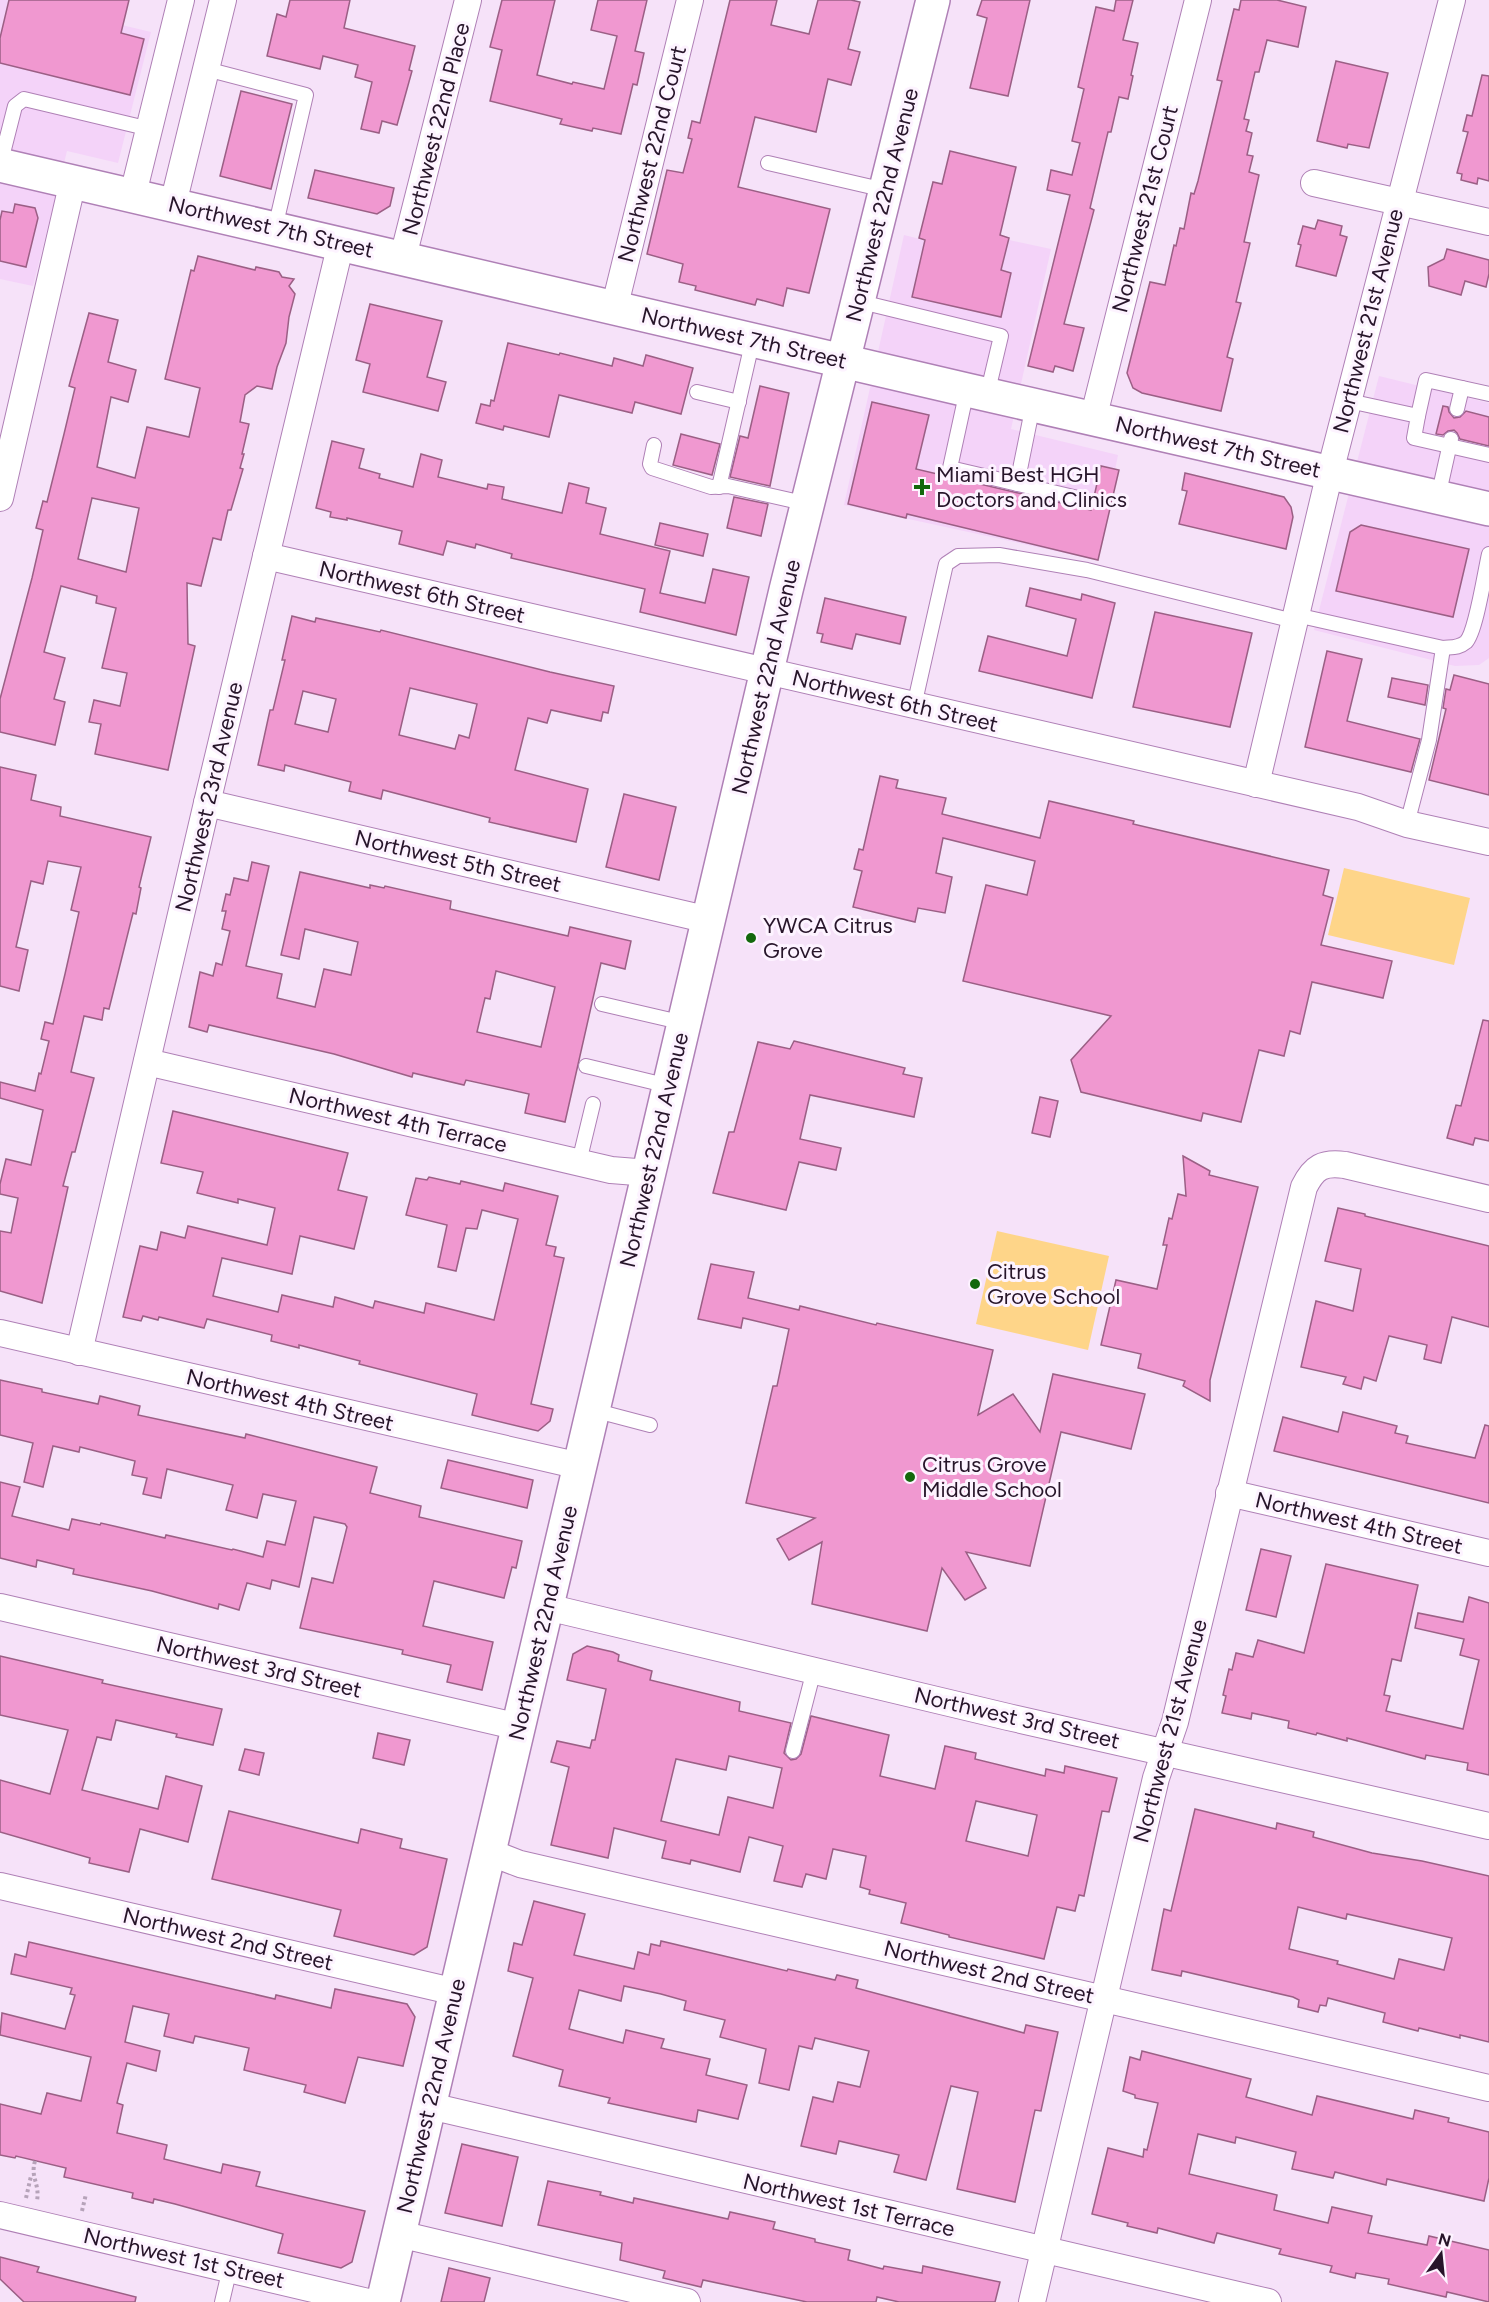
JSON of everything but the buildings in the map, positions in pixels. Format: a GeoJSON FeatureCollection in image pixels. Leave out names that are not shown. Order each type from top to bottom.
{"type":"FeatureCollection","features":[{"type":"Feature","properties":{"kind":"main road","name":"Northwest 22nd Avenue"},"geometry":{"type":"LineString","coordinates":[[383,2302],[767,672],[933,0]]}},
{"type":"Feature","properties":{"kind":"main road","name":"Northwest 7th Street"},"geometry":{"type":"LineString","coordinates":[[0,165],[134,194],[977,393],[1489,509]]}},
{"type":"Feature","properties":{"kind":"street"},"geometry":{"type":"LineString","coordinates":[[134,194],[181,0]]}},
{"type":"Feature","properties":{"kind":"street"},"geometry":{"type":"LineString","coordinates":[[173,204],[223,0]]}},
{"type":"Feature","properties":{"kind":"street","name":"Northwest 22nd Place"},"geometry":{"type":"LineString","coordinates":[[403,257],[468,0]]}},
{"type":"Feature","properties":{"kind":"street","name":"Northwest 22nd Court"},"geometry":{"type":"LineString","coordinates":[[614,309],[690,0]]}},
{"type":"Feature","properties":{"kind":"street","name":"Northwest 21st Court"},"geometry":{"type":"LineString","coordinates":[[1093,419],[1198,0]]}},
{"type":"Feature","properties":{"kind":"street","name":"Northwest 21st Avenue"},"geometry":{"type":"LineString","coordinates":[[1256,784],[1330,472],[1452,0]]}},
{"type":"Feature","properties":{"kind":"street"},"geometry":{"type":"LineString","coordinates":[[0,498],[73,181]]}},
{"type":"Feature","properties":{"kind":"street"},"geometry":{"type":"LineString","coordinates":[[1314,183],[1489,222]]}},
{"type":"Feature","properties":{"kind":"street","name":"Northwest 23rd Avenue"},"geometry":{"type":"LineString","coordinates":[[80,1352],[207,803],[341,243]]}},
{"type":"Feature","properties":{"kind":"street","name":"Northwest 6th Street"},"geometry":{"type":"LineString","coordinates":[[266,556],[1358,807],[1407,824],[1489,842]]}},
{"type":"Feature","properties":{"kind":"street","name":"Northwest 5th Street"},"geometry":{"type":"LineString","coordinates":[[207,803],[709,920]]}},
{"type":"Feature","properties":{"kind":"street","name":"Northwest 4th Terrace"},"geometry":{"type":"LineString","coordinates":[[147,1062],[611,1170],[649,1173]]}},
{"type":"Feature","properties":{"kind":"street","name":"Northwest 21st Avenue"},"geometry":{"type":"LineString","coordinates":[[1032,2302],[1156,1778],[1175,1722],[1304,1187],[1310,1174],[1332,1163],[1489,1199]]}},
{"type":"Feature","properties":{"kind":"street","name":"Northwest 4th Street"},"geometry":{"type":"LineString","coordinates":[[0,1333],[580,1466]]}},
{"type":"Feature","properties":{"kind":"street","name":"Northwest 4th Street"},"geometry":{"type":"LineString","coordinates":[[1229,1493],[1489,1554]]}},
{"type":"Feature","properties":{"kind":"street","name":"Northwest 3rd Street"},"geometry":{"type":"LineString","coordinates":[[0,1607],[519,1727]]}},
{"type":"Feature","properties":{"kind":"street","name":"Northwest 3rd Street"},"geometry":{"type":"LineString","coordinates":[[547,1607],[1489,1826]]}},
{"type":"Feature","properties":{"kind":"street","name":"Northwest 2nd Street"},"geometry":{"type":"LineString","coordinates":[[489,1852],[520,1864],[1489,2088]]}},
{"type":"Feature","properties":{"kind":"street","name":"Northwest 2nd Street"},"geometry":{"type":"LineString","coordinates":[[0,1886],[456,1992]]}},
{"type":"Feature","properties":{"kind":"street","name":"Northwest 1st Terrace"},"geometry":{"type":"LineString","coordinates":[[430,2106],[1268,2302]]}},
{"type":"Feature","properties":{"kind":"street","name":"Northwest 1st Street"},"geometry":{"type":"LineString","coordinates":[[0,2215],[368,2302]]}},
{"type":"Feature","properties":{"kind":"street"},"geometry":{"type":"LineString","coordinates":[[399,2234],[687,2302]]}},
{"type":"Feature","properties":{"kind":"lane"},"geometry":{"type":"LineString","coordinates":[[206,69],[306,95],[275,228]]}},
{"type":"Feature","properties":{"kind":"lane"},"geometry":{"type":"LineString","coordinates":[[0,165],[15,106],[24,99],[150,129]]}},
{"type":"Feature","properties":{"kind":"lane"},"geometry":{"type":"LineString","coordinates":[[768,163],[885,190]]}},
{"type":"Feature","properties":{"kind":"lane"},"geometry":{"type":"LineString","coordinates":[[857,301],[1001,336],[977,393],[950,468],[1078,498]]}},
{"type":"Feature","properties":{"kind":"lane"},"geometry":{"type":"LineString","coordinates":[[719,487],[753,339]]}},
{"type":"Feature","properties":{"kind":"lane"},"geometry":{"type":"LineString","coordinates":[[1489,394],[1426,380],[1414,438],[1450,443],[1489,455]]}},
{"type":"Feature","properties":{"kind":"lane"},"geometry":{"type":"LineString","coordinates":[[1457,409],[1462,388]]}},
{"type":"Feature","properties":{"kind":"lane"},"geometry":{"type":"LineString","coordinates":[[697,392],[739,402]]}},
{"type":"Feature","properties":{"kind":"lane"},"geometry":{"type":"LineString","coordinates":[[1349,401],[1418,416]]}},
{"type":"Feature","properties":{"kind":"lane"},"geometry":{"type":"LineString","coordinates":[[1017,484],[1034,405]]}},
{"type":"Feature","properties":{"kind":"lane"},"geometry":{"type":"LineString","coordinates":[[1437,497],[1450,443]]}},
{"type":"Feature","properties":{"kind":"lane"},"geometry":{"type":"LineString","coordinates":[[654,445],[650,464],[652,468],[711,488],[728,486],[808,504]]}},
{"type":"Feature","properties":{"kind":"lane"},"geometry":{"type":"LineString","coordinates":[[914,706],[946,564],[958,556],[999,555],[1087,570],[1295,618],[1443,648],[1459,647],[1468,640],[1489,554]]}},
{"type":"Feature","properties":{"kind":"lane"},"geometry":{"type":"LineString","coordinates":[[1407,824],[1429,740],[1443,648]]}},
{"type":"Feature","properties":{"kind":"lane"},"geometry":{"type":"LineString","coordinates":[[602,1004],[684,1023]]}},
{"type":"Feature","properties":{"kind":"lane"},"geometry":{"type":"LineString","coordinates":[[586,1066],[669,1086]]}},
{"type":"Feature","properties":{"kind":"lane"},"geometry":{"type":"LineString","coordinates":[[579,1162],[593,1104]]}},
{"type":"Feature","properties":{"kind":"lane"},"geometry":{"type":"LineString","coordinates":[[593,1410],[650,1425]]}},
{"type":"Feature","properties":{"kind":"lane"},"geometry":{"type":"LineString","coordinates":[[793,1750],[814,1670]]}},
{"type":"Feature","properties":{"kind":"lane"},"geometry":{"type":"LineString","coordinates":[[222,2302],[230,2268]]}},
{"type":"Feature","properties":{"kind":"path"},"geometry":{"type":"LineString","coordinates":[[26,2199],[35,2161]]}},
{"type":"Feature","properties":{"kind":"path"},"geometry":{"type":"LineString","coordinates":[[32,2175],[39,2190],[37,2202]]}},
{"type":"Feature","properties":{"kind":"path"},"geometry":{"type":"LineString","coordinates":[[82,2212],[86,2194]]}},
{"type":"Feature","properties":{"kind":"shaded area"},"geometry":{"type":"Polygon","coordinates":[[[0,0],[17,0],[151,32],[118,163],[67,151],[33,286],[0,279],[0,0]]]}},
{"type":"Feature","properties":{"kind":"shaded area"},"geometry":{"type":"Polygon","coordinates":[[[904,235],[1003,260],[1009,240],[1051,249],[1011,429],[1118,455],[1097,560],[844,505],[904,235]]]}},
{"type":"Feature","properties":{"kind":"shaded area"},"geometry":{"type":"Polygon","coordinates":[[[1379,376],[1489,403],[1489,658],[1479,665],[1455,666],[1314,630],[1379,376]]]}},
{"type":"Feature","properties":{"kind":"shaded area"},"geometry":{"type":"Polygon","coordinates":[[[1344,868],[1470,898],[1454,965],[1328,935],[1344,868]]]}},
{"type":"Feature","properties":{"kind":"shaded area"},"geometry":{"type":"Polygon","coordinates":[[[997,1231],[1109,1256],[1088,1350],[976,1324],[997,1231]]]}},
{"type":"Feature","properties":{"kind":"place","name":"Miami Best HGH Doctors and Clinics"},"geometry":{"type":"Point","coordinates":[922,487]}},
{"type":"Feature","properties":{"kind":"place","name":"YWCA Citrus Grove"},"geometry":{"type":"Point","coordinates":[751,938]}},
{"type":"Feature","properties":{"kind":"place","name":"Citrus Grove School"},"geometry":{"type":"Point","coordinates":[975,1284]}},
{"type":"Feature","properties":{"kind":"place","name":"Citrus Grove Middle School"},"geometry":{"type":"Point","coordinates":[910,1477]}}]}
